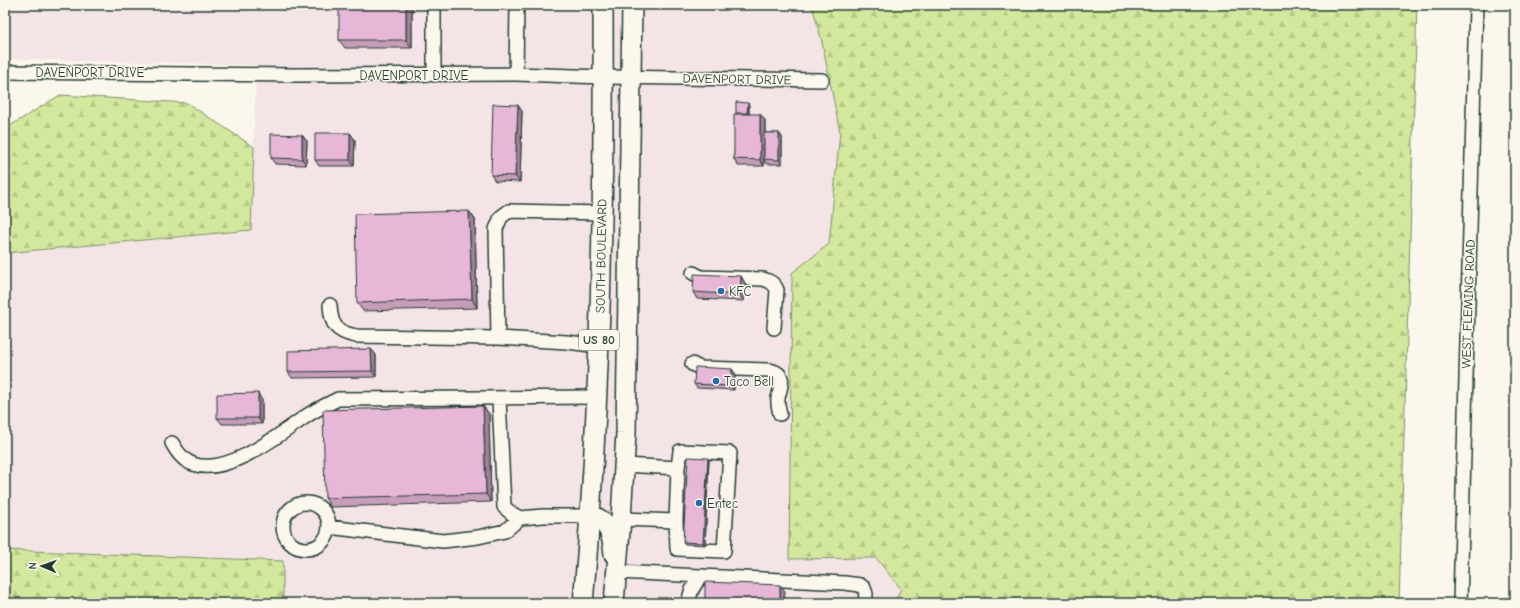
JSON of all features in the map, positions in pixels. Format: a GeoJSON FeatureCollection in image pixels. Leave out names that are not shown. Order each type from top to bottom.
{"type":"FeatureCollection","features":[{"type":"Feature","properties":{"kind":"highway","name":"SOUTH BOULEVARD"},"geometry":{"type":"LineString","coordinates":[[582,603],[590,516],[599,346],[604,77],[603,5]]}},
{"type":"Feature","properties":{"kind":"highway","name":"US 80"},"geometry":{"type":"LineString","coordinates":[[615,601],[624,465],[626,400],[632,5]]}},
{"type":"Feature","properties":{"kind":"highway"},"geometry":{"type":"LineString","coordinates":[[603,138],[610,131],[616,130],[621,132],[625,140],[630,192]]}},
{"type":"Feature","properties":{"kind":"highway"},"geometry":{"type":"LineString","coordinates":[[590,516],[599,519],[606,526],[611,537],[614,551],[615,601]]}},
{"type":"Feature","properties":{"kind":"street"},"geometry":{"type":"LineString","coordinates":[[434,5],[434,75]]}},
{"type":"Feature","properties":{"kind":"street"},"geometry":{"type":"LineString","coordinates":[[516,74],[517,5]]}},
{"type":"Feature","properties":{"kind":"street","name":"WEST FLEMING ROAD"},"geometry":{"type":"LineString","coordinates":[[1460,603],[1476,5]]}},
{"type":"Feature","properties":{"kind":"street","name":"DAVENPORT DRIVE"},"geometry":{"type":"LineString","coordinates":[[5,72],[294,75],[516,74],[631,78],[822,80]]}},
{"type":"Feature","properties":{"kind":"street"},"geometry":{"type":"LineString","coordinates":[[498,338],[496,229],[501,216],[509,211],[602,212]]}},
{"type":"Feature","properties":{"kind":"street"},"geometry":{"type":"LineString","coordinates":[[693,273],[701,277],[763,279],[770,281],[775,285],[777,290],[774,328]]}},
{"type":"Feature","properties":{"kind":"street"},"geometry":{"type":"LineString","coordinates":[[330,305],[331,320],[338,328],[349,335],[498,338],[567,342],[599,346]]}},
{"type":"Feature","properties":{"kind":"street"},"geometry":{"type":"LineString","coordinates":[[692,364],[700,368],[770,370],[776,372],[780,375],[782,382],[778,400],[780,414]]}},
{"type":"Feature","properties":{"kind":"street"},"geometry":{"type":"LineString","coordinates":[[172,443],[180,456],[193,464],[207,466],[225,464],[254,450],[310,414],[338,399],[597,397]]}},
{"type":"Feature","properties":{"kind":"street"},"geometry":{"type":"LineString","coordinates":[[499,398],[504,507],[520,518],[543,516],[590,516]]}},
{"type":"Feature","properties":{"kind":"street"},"geometry":{"type":"LineString","coordinates":[[680,451],[730,453],[724,552],[677,549],[676,521],[680,451]]}},
{"type":"Feature","properties":{"kind":"street"},"geometry":{"type":"LineString","coordinates":[[624,465],[678,468]]}},
{"type":"Feature","properties":{"kind":"street"},"geometry":{"type":"LineString","coordinates":[[329,527],[443,541],[478,537],[505,531],[520,518]]}},
{"type":"Feature","properties":{"kind":"street"},"geometry":{"type":"LineString","coordinates":[[621,519],[676,521]]}},
{"type":"Feature","properties":{"kind":"street"},"geometry":{"type":"LineString","coordinates":[[617,572],[845,582],[860,585],[864,588],[866,594],[865,603]]}},
{"type":"Feature","properties":{"kind":"street"},"geometry":{"type":"LineString","coordinates":[[688,603],[689,595],[695,584],[702,576]]}},
{"type":"Feature","properties":{"kind":"shaded area"},"geometry":{"type":"Polygon","coordinates":[[[5,5],[812,5],[822,42],[840,132],[829,244],[792,273],[789,559],[876,558],[901,589],[894,603],[283,603],[282,561],[5,550],[5,253],[251,230],[256,65],[5,59],[5,5]]]}},
{"type":"Feature","properties":{"kind":"green space"},"geometry":{"type":"Polygon","coordinates":[[[812,5],[1417,5],[1399,603],[894,603],[901,589],[876,558],[789,559],[792,273],[829,244],[840,132],[822,42],[812,5]]]}},
{"type":"Feature","properties":{"kind":"green space"},"geometry":{"type":"Polygon","coordinates":[[[60,95],[187,103],[254,147],[251,230],[5,253],[5,129],[60,95]]]}},
{"type":"Feature","properties":{"kind":"green space"},"geometry":{"type":"Polygon","coordinates":[[[5,550],[283,561],[283,603],[5,603],[5,550]]]}},
{"type":"Feature","properties":{"kind":"building"},"geometry":{"type":"Polygon","coordinates":[[[339,5],[406,5],[406,40],[339,40],[339,5]]]}},
{"type":"Feature","properties":{"kind":"building"},"geometry":{"type":"Polygon","coordinates":[[[736,102],[748,103],[747,113],[736,113],[736,102]]]}},
{"type":"Feature","properties":{"kind":"building"},"geometry":{"type":"Polygon","coordinates":[[[493,104],[518,105],[515,176],[491,175],[493,104]]]}},
{"type":"Feature","properties":{"kind":"building"},"geometry":{"type":"Polygon","coordinates":[[[734,114],[760,114],[760,160],[734,159],[734,114]]]}},
{"type":"Feature","properties":{"kind":"building"},"geometry":{"type":"Polygon","coordinates":[[[315,133],[350,133],[350,160],[315,160],[315,133]]]}},
{"type":"Feature","properties":{"kind":"building"},"geometry":{"type":"Polygon","coordinates":[[[764,133],[779,133],[779,160],[764,159],[764,133]]]}},
{"type":"Feature","properties":{"kind":"building"},"geometry":{"type":"Polygon","coordinates":[[[271,134],[302,135],[302,159],[271,158],[271,134]]]}},
{"type":"Feature","properties":{"kind":"building"},"geometry":{"type":"Polygon","coordinates":[[[469,211],[472,299],[357,303],[355,214],[469,211]]]}},
{"type":"Feature","properties":{"kind":"building","name":"KFC"},"geometry":{"type":"Polygon","coordinates":[[[694,274],[741,276],[740,295],[693,292],[694,274]]]}},
{"type":"Feature","properties":{"kind":"building"},"geometry":{"type":"Polygon","coordinates":[[[371,349],[372,371],[288,372],[288,351],[371,349]]]}},
{"type":"Feature","properties":{"kind":"building","name":"Taco Bell"},"geometry":{"type":"Polygon","coordinates":[[[695,367],[732,369],[731,386],[694,384],[695,367]]]}},
{"type":"Feature","properties":{"kind":"building"},"geometry":{"type":"Polygon","coordinates":[[[258,393],[258,418],[217,418],[217,394],[258,393]]]}},
{"type":"Feature","properties":{"kind":"building"},"geometry":{"type":"Polygon","coordinates":[[[483,406],[486,494],[325,498],[323,410],[483,406]]]}},
{"type":"Feature","properties":{"kind":"building"},"geometry":{"type":"Polygon","coordinates":[[[688,457],[708,458],[703,543],[683,542],[688,457]]]}},
{"type":"Feature","properties":{"kind":"building"},"geometry":{"type":"Polygon","coordinates":[[[705,582],[780,585],[780,603],[705,603],[705,582]]]}},
{"type":"Feature","properties":{"kind":"building"},"geometry":{"type":"Polygon","coordinates":[[[1504,598],[1513,598],[1513,603],[1504,603],[1504,598]]]}},
{"type":"Feature","properties":{"kind":"place","name":"KFC"},"geometry":{"type":"Point","coordinates":[721,291]}},
{"type":"Feature","properties":{"kind":"place","name":"Taco Bell"},"geometry":{"type":"Point","coordinates":[716,381]}},
{"type":"Feature","properties":{"kind":"place","name":"Entec"},"geometry":{"type":"Point","coordinates":[699,503]}}]}
